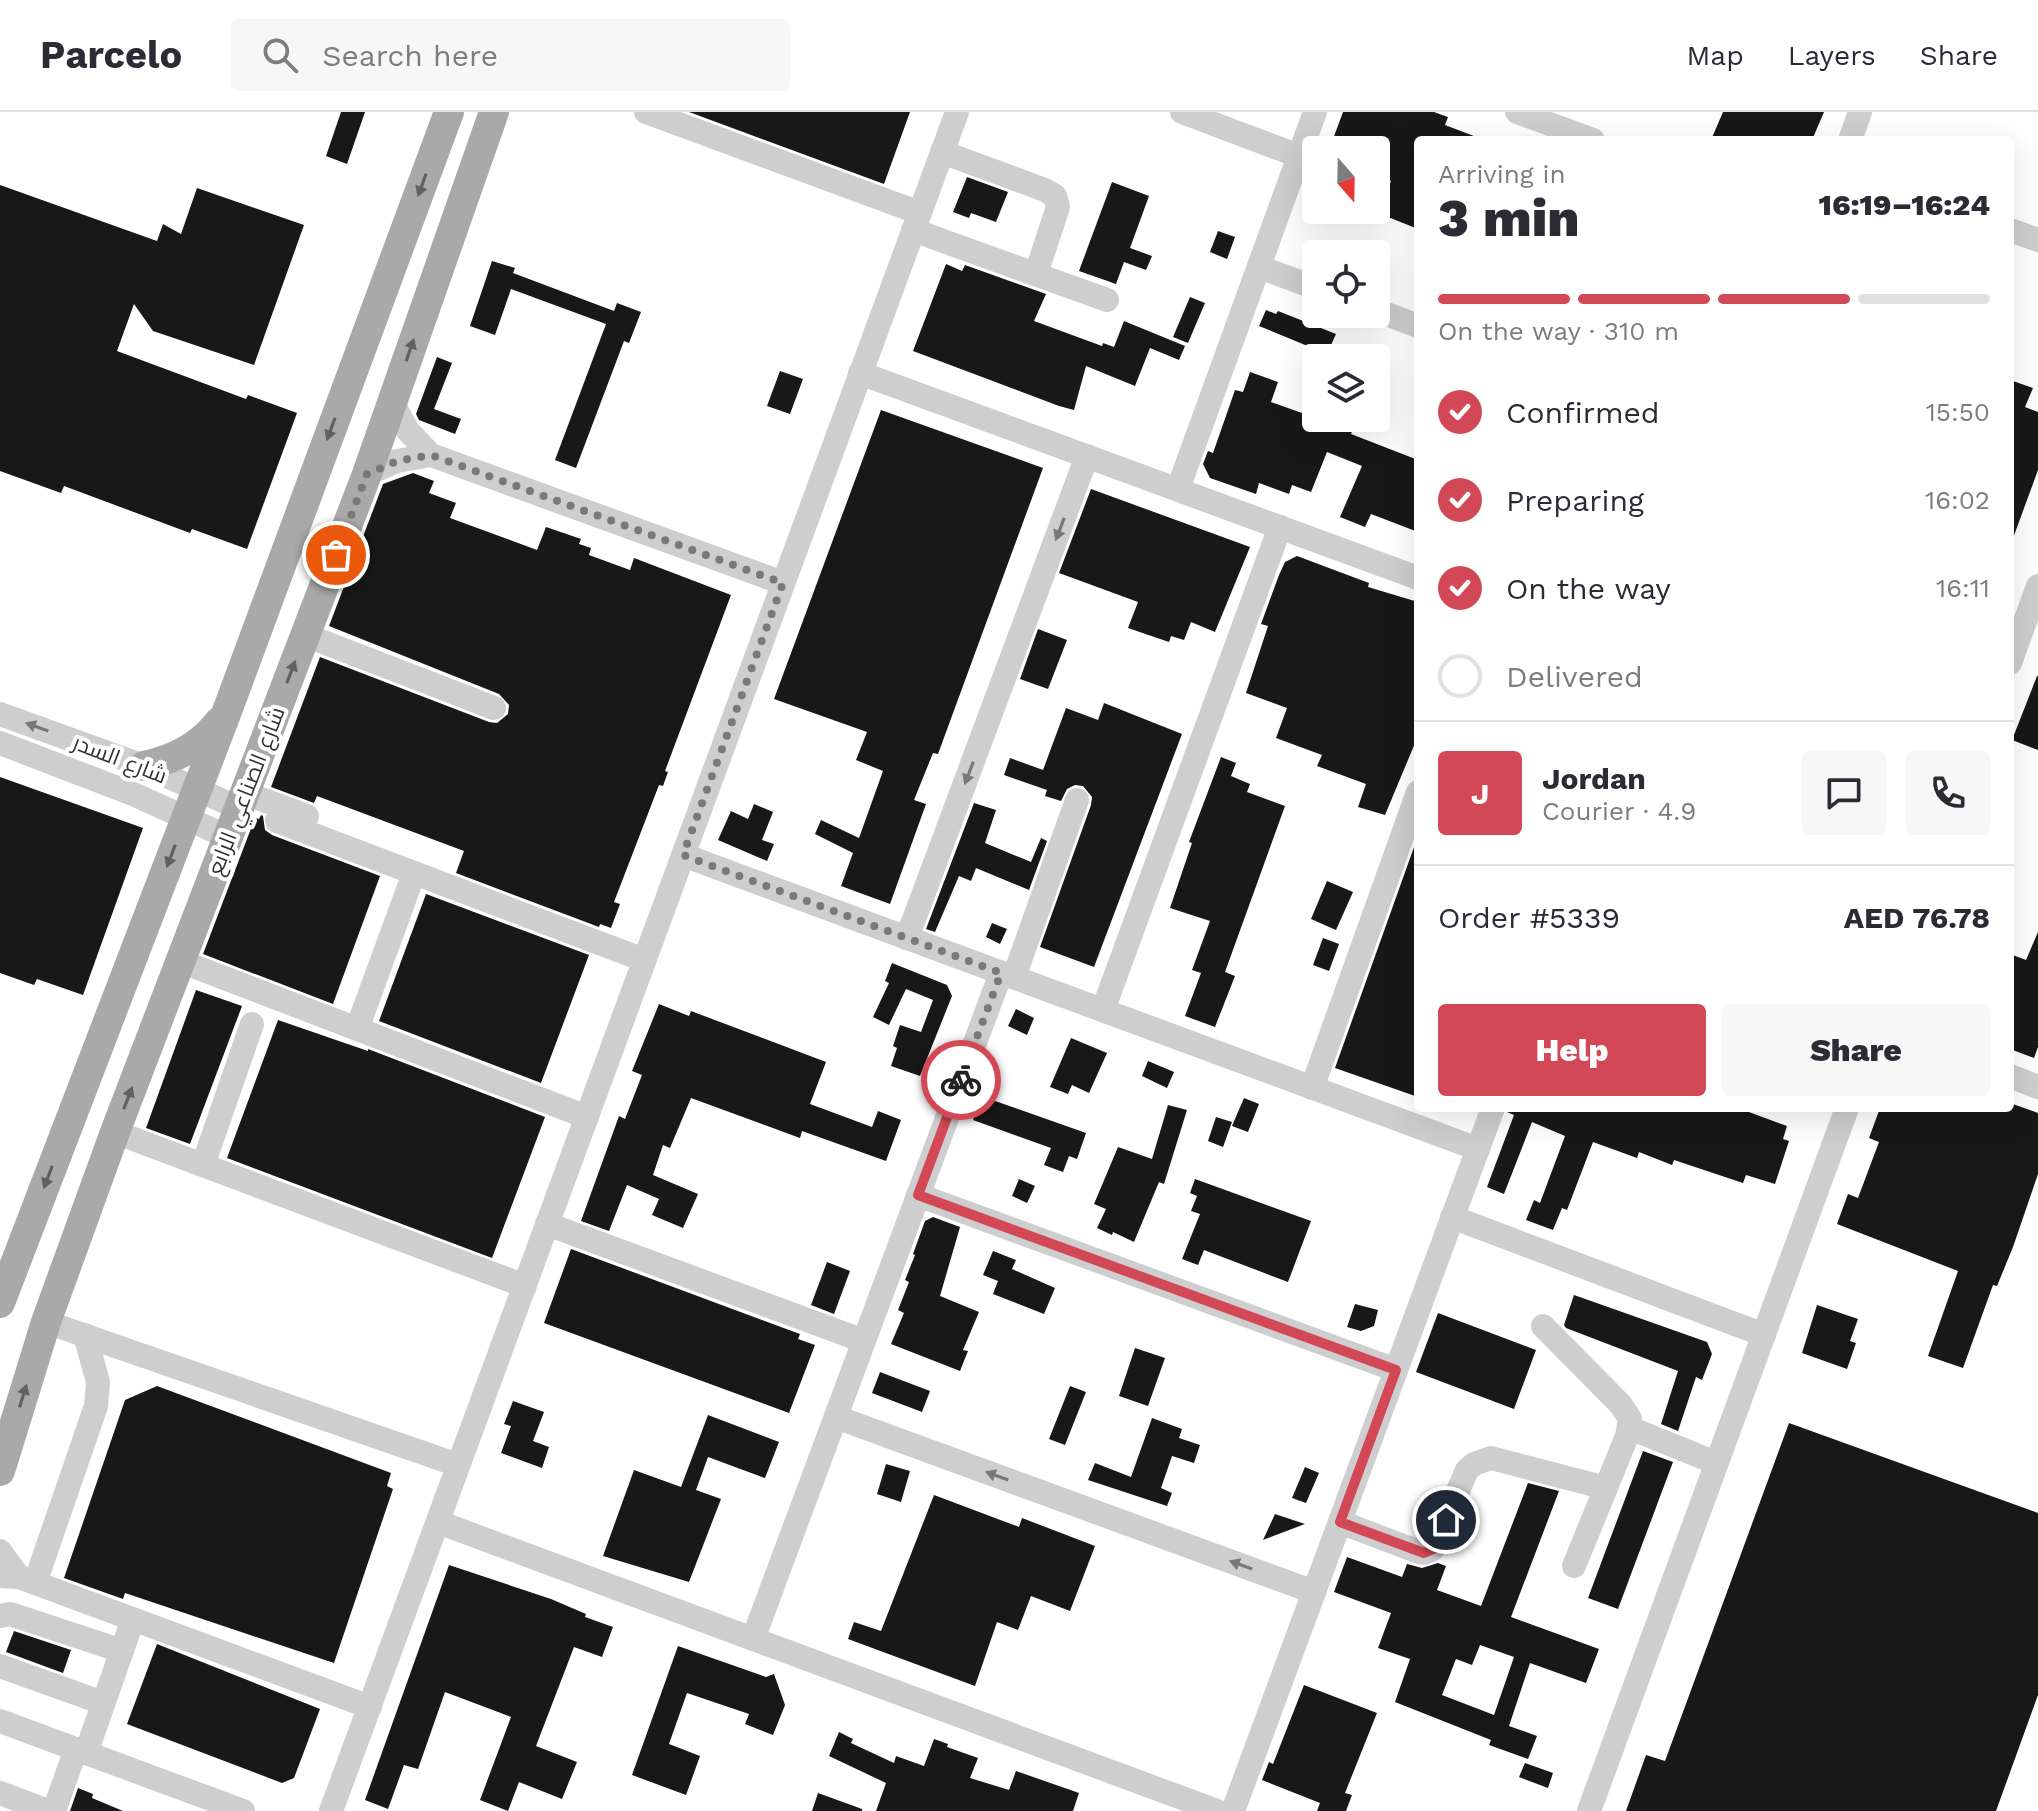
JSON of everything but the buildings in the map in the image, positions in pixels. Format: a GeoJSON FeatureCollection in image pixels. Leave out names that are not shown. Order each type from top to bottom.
{"type":"FeatureCollection","features":[{"type":"Feature","properties":{"kind":"main road"},"geometry":{"type":"LineString","coordinates":[[0,1303],[226,714],[449,112]]}},
{"type":"Feature","properties":{"kind":"main road","name":"شارع الصناعي الرابع"},"geometry":{"type":"LineString","coordinates":[[0,1471],[46,1322],[115,1132],[367,474],[494,112]]}},
{"type":"Feature","properties":{"kind":"main road"},"geometry":{"type":"LineString","coordinates":[[144,766],[168,760],[190,749],[210,734],[226,714]]}},
{"type":"Feature","properties":{"kind":"street"},"geometry":{"type":"LineString","coordinates":[[646,112],[917,221],[1036,274],[1107,300]]}},
{"type":"Feature","properties":{"kind":"street"},"geometry":{"type":"LineString","coordinates":[[331,1811],[957,112]]}},
{"type":"Feature","properties":{"kind":"street"},"geometry":{"type":"LineString","coordinates":[[1182,112],[1299,156]]}},
{"type":"Feature","properties":{"kind":"street"},"geometry":{"type":"LineString","coordinates":[[1178,489],[1315,112]]}},
{"type":"Feature","properties":{"kind":"street"},"geometry":{"type":"LineString","coordinates":[[1517,112],[1582,136]]}},
{"type":"Feature","properties":{"kind":"street"},"geometry":{"type":"LineString","coordinates":[[1851,136],[1860,112]]}},
{"type":"Feature","properties":{"kind":"street"},"geometry":{"type":"LineString","coordinates":[[942,152],[1055,196],[1058,207],[1036,274]]}},
{"type":"Feature","properties":{"kind":"street"},"geometry":{"type":"LineString","coordinates":[[2014,231],[2038,240]]}},
{"type":"Feature","properties":{"kind":"street"},"geometry":{"type":"LineString","coordinates":[[1259,267],[1302,283]]}},
{"type":"Feature","properties":{"kind":"street"},"geometry":{"type":"LineString","coordinates":[[1390,315],[1414,324]]}},
{"type":"Feature","properties":{"kind":"street"},"geometry":{"type":"LineString","coordinates":[[860,373],[1414,577]]}},
{"type":"Feature","properties":{"kind":"street"},"geometry":{"type":"LineString","coordinates":[[392,402],[408,431],[431,455],[783,583]]}},
{"type":"Feature","properties":{"kind":"street"},"geometry":{"type":"LineString","coordinates":[[367,474],[397,461],[431,455]]}},
{"type":"Feature","properties":{"kind":"street"},"geometry":{"type":"LineString","coordinates":[[907,938],[1087,456]]}},
{"type":"Feature","properties":{"kind":"street"},"geometry":{"type":"LineString","coordinates":[[1103,1010],[1280,527]]}},
{"type":"Feature","properties":{"kind":"street"},"geometry":{"type":"LineString","coordinates":[[2014,652],[2038,586]]}},
{"type":"Feature","properties":{"kind":"street"},"geometry":{"type":"LineString","coordinates":[[305,635],[494,708]]}},
{"type":"Feature","properties":{"kind":"street","name":"شارع السدر"},"geometry":{"type":"LineString","coordinates":[[0,714],[144,766],[197,789],[242,800],[420,867]]}},
{"type":"Feature","properties":{"kind":"street","name":"شارع السدر"},"geometry":{"type":"LineString","coordinates":[[0,743],[186,817],[228,837]]}},
{"type":"Feature","properties":{"kind":"street"},"geometry":{"type":"LineString","coordinates":[[753,1639],[918,1195],[1077,800]]}},
{"type":"Feature","properties":{"kind":"street"},"geometry":{"type":"LineString","coordinates":[[1312,1088],[1414,803]]}},
{"type":"Feature","properties":{"kind":"street"},"geometry":{"type":"LineString","coordinates":[[277,821],[420,867],[644,960]]}},
{"type":"Feature","properties":{"kind":"street"},"geometry":{"type":"LineString","coordinates":[[683,855],[1478,1149]]}},
{"type":"Feature","properties":{"kind":"street"},"geometry":{"type":"LineString","coordinates":[[357,1029],[420,867]]}},
{"type":"Feature","properties":{"kind":"street"},"geometry":{"type":"LineString","coordinates":[[180,961],[587,1117]]}},
{"type":"Feature","properties":{"kind":"street"},"geometry":{"type":"LineString","coordinates":[[203,1165],[252,1024]]}},
{"type":"Feature","properties":{"kind":"street"},"geometry":{"type":"LineString","coordinates":[[2014,1078],[2038,1087]]}},
{"type":"Feature","properties":{"kind":"street"},"geometry":{"type":"LineString","coordinates":[[1233,1811],[1492,1112]]}},
{"type":"Feature","properties":{"kind":"street"},"geometry":{"type":"LineString","coordinates":[[1589,1811],[1846,1112]]}},
{"type":"Feature","properties":{"kind":"street"},"geometry":{"type":"LineString","coordinates":[[115,1132],[525,1286]]}},
{"type":"Feature","properties":{"kind":"street"},"geometry":{"type":"LineString","coordinates":[[918,1195],[1396,1370]]}},
{"type":"Feature","properties":{"kind":"street"},"geometry":{"type":"LineString","coordinates":[[1452,1217],[1764,1335]]}},
{"type":"Feature","properties":{"kind":"street"},"geometry":{"type":"LineString","coordinates":[[547,1224],[864,1341]]}},
{"type":"Feature","properties":{"kind":"street"},"geometry":{"type":"LineString","coordinates":[[46,1322],[458,1465]]}},
{"type":"Feature","properties":{"kind":"street"},"geometry":{"type":"LineString","coordinates":[[1543,1326],[1621,1405],[1630,1419],[1630,1428],[1574,1566]]}},
{"type":"Feature","properties":{"kind":"street"},"geometry":{"type":"LineString","coordinates":[[18,1579],[96,1406],[98,1382],[85,1335]]}},
{"type":"Feature","properties":{"kind":"street"},"geometry":{"type":"LineString","coordinates":[[836,1417],[1314,1592]]}},
{"type":"Feature","properties":{"kind":"street"},"geometry":{"type":"LineString","coordinates":[[1630,1428],[1716,1463]]}},
{"type":"Feature","properties":{"kind":"street"},"geometry":{"type":"LineString","coordinates":[[1340,1522],[1419,1552],[1429,1552],[1467,1470],[1491,1458],[1606,1488]]}},
{"type":"Feature","properties":{"kind":"street"},"geometry":{"type":"LineString","coordinates":[[438,1522],[1217,1811]]}},
{"type":"Feature","properties":{"kind":"street"},"geometry":{"type":"LineString","coordinates":[[0,1551],[18,1579],[370,1707]]}},
{"type":"Feature","properties":{"kind":"street"},"geometry":{"type":"LineString","coordinates":[[0,1616],[10,1614],[122,1651]]}},
{"type":"Feature","properties":{"kind":"street"},"geometry":{"type":"LineString","coordinates":[[0,1793],[51,1811],[103,1703],[133,1619]]}},
{"type":"Feature","properties":{"kind":"street"},"geometry":{"type":"LineString","coordinates":[[0,1666],[103,1703]]}},
{"type":"Feature","properties":{"kind":"street"},"geometry":{"type":"LineString","coordinates":[[0,1721],[243,1811]]}},
{"type":"Feature","properties":{"kind":"way so far"},"geometry":{"type":"LineString","coordinates":[[336,555],[367,474],[397,461],[431,455],[783,583],[683,855],[1001,973],[961,1080]]}},
{"type":"Feature","properties":{"kind":"route"},"geometry":{"type":"LineString","coordinates":[[961,1080],[918,1195],[1396,1370],[1340,1522],[1424,1553],[1433,1549],[1446,1520]]}}]}
